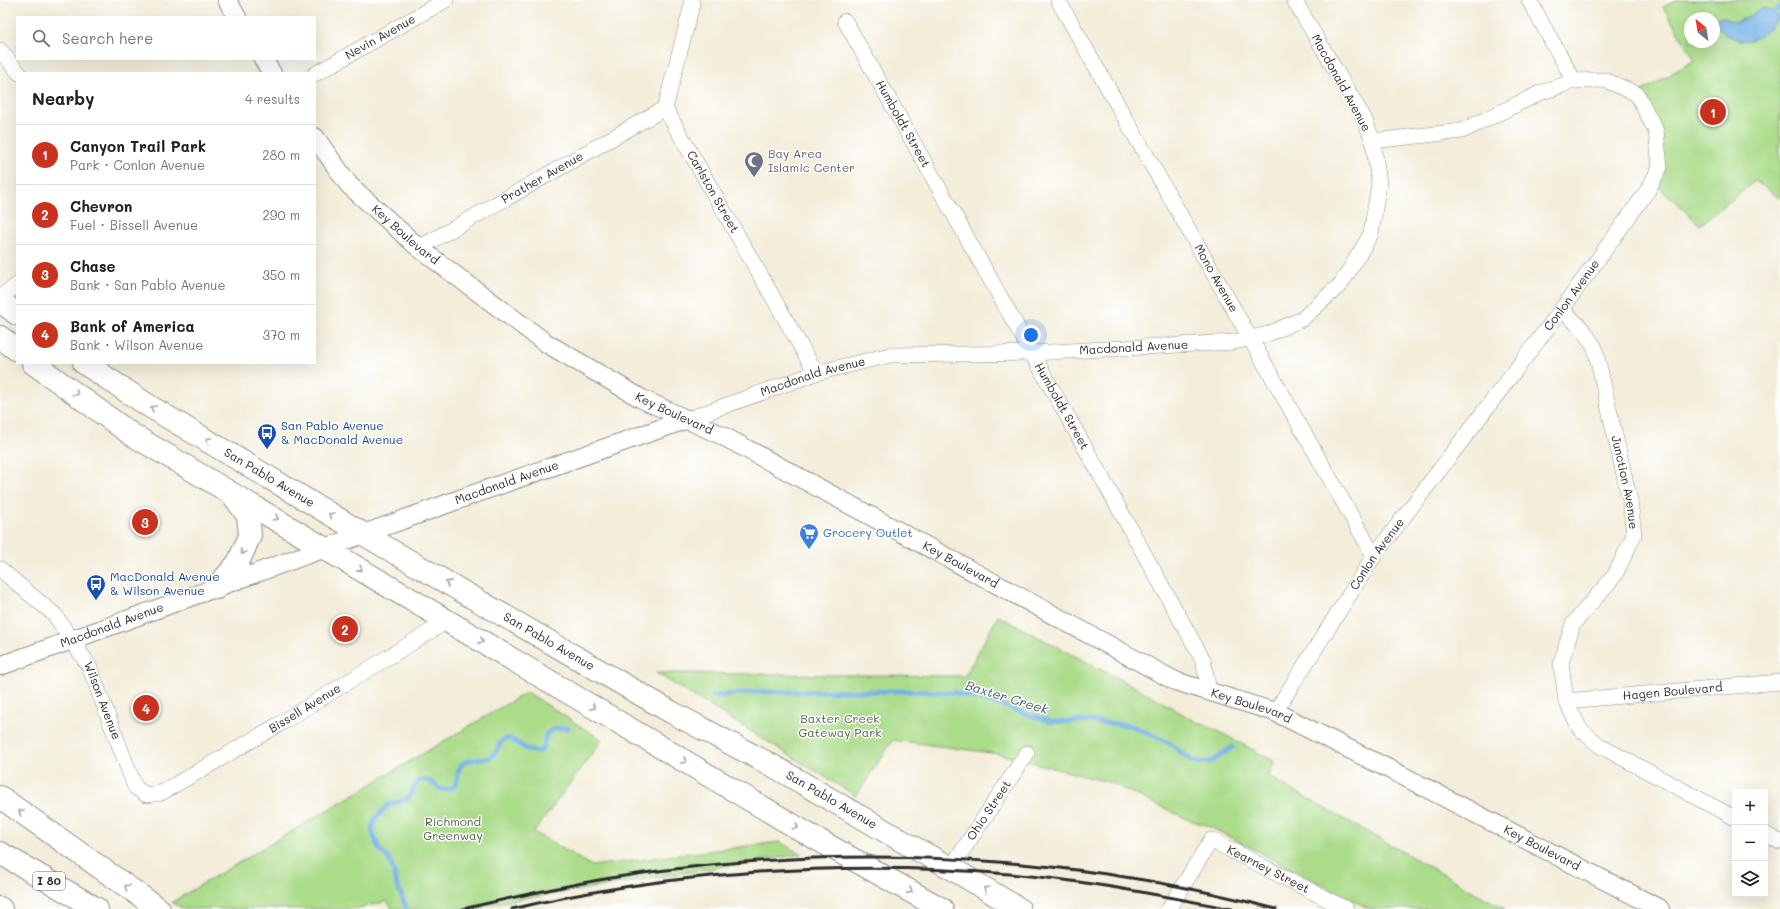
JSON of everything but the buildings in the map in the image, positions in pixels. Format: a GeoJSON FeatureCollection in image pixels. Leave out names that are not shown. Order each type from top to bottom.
{"type":"FeatureCollection","features":[{"type":"Feature","properties":{"kind":"main road"},"geometry":{"type":"LineString","coordinates":[[0,301],[16,313]]}},
{"type":"Feature","properties":{"kind":"main road"},"geometry":{"type":"LineString","coordinates":[[0,338],[16,349]]}},
{"type":"Feature","properties":{"kind":"main road"},"geometry":{"type":"LineString","coordinates":[[34,364],[131,434],[806,833],[942,909]]}},
{"type":"Feature","properties":{"kind":"main road","name":"San Pablo Avenue"},"geometry":{"type":"LineString","coordinates":[[86,364],[149,406],[365,534],[671,712],[775,767],[951,868],[1019,909]]}},
{"type":"Feature","properties":{"kind":"main road"},"geometry":{"type":"LineString","coordinates":[[216,588],[238,563],[250,535],[248,516],[231,492]]}},
{"type":"Feature","properties":{"kind":"main road"},"geometry":{"type":"LineString","coordinates":[[0,797],[159,909]]}},
{"type":"Feature","properties":{"kind":"main road","name":"I 80"},"geometry":{"type":"LineString","coordinates":[[0,853],[97,909]]}},
{"type":"Feature","properties":{"kind":"street"},"geometry":{"type":"LineString","coordinates":[[227,0],[236,16]]}},
{"type":"Feature","properties":{"kind":"street","name":"Nevin Avenue"},"geometry":{"type":"LineString","coordinates":[[316,73],[446,0]]}},
{"type":"Feature","properties":{"kind":"street"},"geometry":{"type":"LineString","coordinates":[[665,108],[692,5],[691,0]]}},
{"type":"Feature","properties":{"kind":"street","name":"Mono Avenue"},"geometry":{"type":"LineString","coordinates":[[1058,0],[1374,556]]}},
{"type":"Feature","properties":{"kind":"street","name":"Macdonald Avenue"},"geometry":{"type":"LineString","coordinates":[[0,666],[816,373],[890,355],[1032,353],[1227,342],[1251,339],[1268,334],[1302,319],[1341,284],[1370,234],[1379,183],[1373,141],[1364,118],[1294,0]]}},
{"type":"Feature","properties":{"kind":"street"},"geometry":{"type":"LineString","coordinates":[[1529,0],[1574,81]]}},
{"type":"Feature","properties":{"kind":"street","name":"Humboldt Street"},"geometry":{"type":"LineString","coordinates":[[845,21],[1203,660],[1209,691]]}},
{"type":"Feature","properties":{"kind":"street"},"geometry":{"type":"LineString","coordinates":[[0,50],[18,72]]}},
{"type":"Feature","properties":{"kind":"street"},"geometry":{"type":"LineString","coordinates":[[264,60],[271,72]]}},
{"type":"Feature","properties":{"kind":"street","name":"Conlon Avenue"},"geometry":{"type":"LineString","coordinates":[[1274,712],[1374,556],[1562,309],[1648,190],[1660,167],[1656,131],[1636,94],[1605,80],[1574,81],[1540,92],[1462,131],[1373,141]]}},
{"type":"Feature","properties":{"kind":"street","name":"Prather Avenue"},"geometry":{"type":"LineString","coordinates":[[419,248],[665,108]]}},
{"type":"Feature","properties":{"kind":"street","name":"Carlston Street"},"geometry":{"type":"LineString","coordinates":[[665,108],[816,373]]}},
{"type":"Feature","properties":{"kind":"street","name":"Key Boulevard"},"geometry":{"type":"LineString","coordinates":[[316,138],[349,185],[419,248],[546,343],[642,399],[723,436],[1175,681],[1274,712],[1406,778],[1660,909]]}},
{"type":"Feature","properties":{"kind":"street"},"geometry":{"type":"LineString","coordinates":[[0,297],[16,286]]}},
{"type":"Feature","properties":{"kind":"street","name":"Junction Avenue"},"geometry":{"type":"LineString","coordinates":[[1562,309],[1584,330],[1595,348],[1630,501],[1634,535],[1615,575],[1573,624],[1562,663],[1566,701],[1580,729],[1600,746],[1732,816]]}},
{"type":"Feature","properties":{"kind":"street","name":"Wilson Avenue"},"geometry":{"type":"LineString","coordinates":[[0,570],[54,615],[73,640],[89,666],[135,787],[146,795],[161,793]]}},
{"type":"Feature","properties":{"kind":"street","name":"Bissell Avenue"},"geometry":{"type":"LineString","coordinates":[[161,793],[278,725],[447,621]]}},
{"type":"Feature","properties":{"kind":"street","name":"Hagen Boulevard"},"geometry":{"type":"LineString","coordinates":[[1566,701],[1780,682]]}},
{"type":"Feature","properties":{"kind":"street","name":"Ohio Street"},"geometry":{"type":"LineString","coordinates":[[951,868],[1027,753]]}},
{"type":"Feature","properties":{"kind":"street"},"geometry":{"type":"LineString","coordinates":[[1768,836],[1780,842]]}},
{"type":"Feature","properties":{"kind":"street","name":"Kearney Street"},"geometry":{"type":"LineString","coordinates":[[1168,909],[1211,840],[1346,909]]}},
{"type":"Feature","properties":{"kind":"green space"},"geometry":{"type":"Polygon","coordinates":[[[1676,0],[1780,0],[1780,198],[1755,181],[1700,225],[1653,181],[1660,166],[1637,94],[1695,60],[1688,48],[1720,48],[1720,12],[1684,12],[1684,42],[1663,7],[1676,0]]]}},
{"type":"Feature","properties":{"kind":"green space","name":"Baxter Creek Gateway Park"},"geometry":{"type":"Polygon","coordinates":[[[998,616],[1154,697],[1196,722],[1204,724],[1274,761],[1269,777],[1505,909],[1370,909],[1206,825],[1189,820],[1111,783],[999,754],[893,740],[856,796],[656,673],[965,676],[998,616]]]}},
{"type":"Feature","properties":{"kind":"green space","name":"Richmond Greenway"},"geometry":{"type":"Polygon","coordinates":[[[527,692],[602,740],[534,832],[592,866],[779,842],[801,854],[459,909],[392,909],[387,901],[356,909],[183,909],[172,902],[527,692]]]}},
{"type":"Feature","properties":{"kind":"water"},"geometry":{"type":"Polygon","coordinates":[[[1762,8],[1772,10],[1777,15],[1777,20],[1769,29],[1754,39],[1742,40],[1733,38],[1720,30],[1720,17],[1734,22],[1747,18],[1762,8]]]}},
{"type":"Feature","properties":{"kind":"waterway"},"geometry":{"type":"LineString","coordinates":[[1774,12],[1780,8]]}},
{"type":"Feature","properties":{"kind":"waterway","name":"Baxter Creek"},"geometry":{"type":"LineString","coordinates":[[713,696],[752,692],[908,691],[955,693],[982,699],[1052,722],[1090,721],[1133,726],[1169,743],[1191,760],[1199,763],[1213,761],[1232,747]]}},
{"type":"Feature","properties":{"kind":"waterway","name":"Baxter Creek"},"geometry":{"type":"LineString","coordinates":[[407,909],[397,885],[389,859],[379,849],[373,834],[372,827],[376,818],[388,805],[408,799],[415,785],[420,780],[427,780],[443,790],[454,787],[459,770],[464,763],[492,756],[496,752],[501,742],[505,739],[512,740],[529,750],[541,751],[544,746],[546,734],[553,729],[568,728]]}},
{"type":"Feature","properties":{"kind":"railway"},"geometry":{"type":"LineString","coordinates":[[463,909],[598,880],[699,866],[782,860],[865,857],[948,859],[1031,865],[1114,875],[1195,890],[1276,909]]}},
{"type":"Feature","properties":{"kind":"railway"},"geometry":{"type":"LineString","coordinates":[[512,909],[572,896],[696,878],[759,872],[885,868],[1009,874],[1065,880],[1121,888],[1232,909]]}},
{"type":"Feature","properties":{"kind":"place","name":"Canyon Trail Park"},"geometry":{"type":"Point","coordinates":[1713,112]}},
{"type":"Feature","properties":{"kind":"place","name":"Bay Area Islamic Center"},"geometry":{"type":"Point","coordinates":[754,178]}},
{"type":"Feature","properties":{"kind":"place","name":"San Pablo Avenue & MacDonald Avenue"},"geometry":{"type":"Point","coordinates":[267,450]}},
{"type":"Feature","properties":{"kind":"place","name":"Chase"},"geometry":{"type":"Point","coordinates":[145,522]}},
{"type":"Feature","properties":{"kind":"place","name":"Grocery Outlet"},"geometry":{"type":"Point","coordinates":[809,550]}},
{"type":"Feature","properties":{"kind":"place","name":"MacDonald Avenue & Wilson Avenue"},"geometry":{"type":"Point","coordinates":[96,601]}},
{"type":"Feature","properties":{"kind":"place","name":"Chevron"},"geometry":{"type":"Point","coordinates":[345,629]}},
{"type":"Feature","properties":{"kind":"place","name":"Bank of America"},"geometry":{"type":"Point","coordinates":[146,708]}}]}
